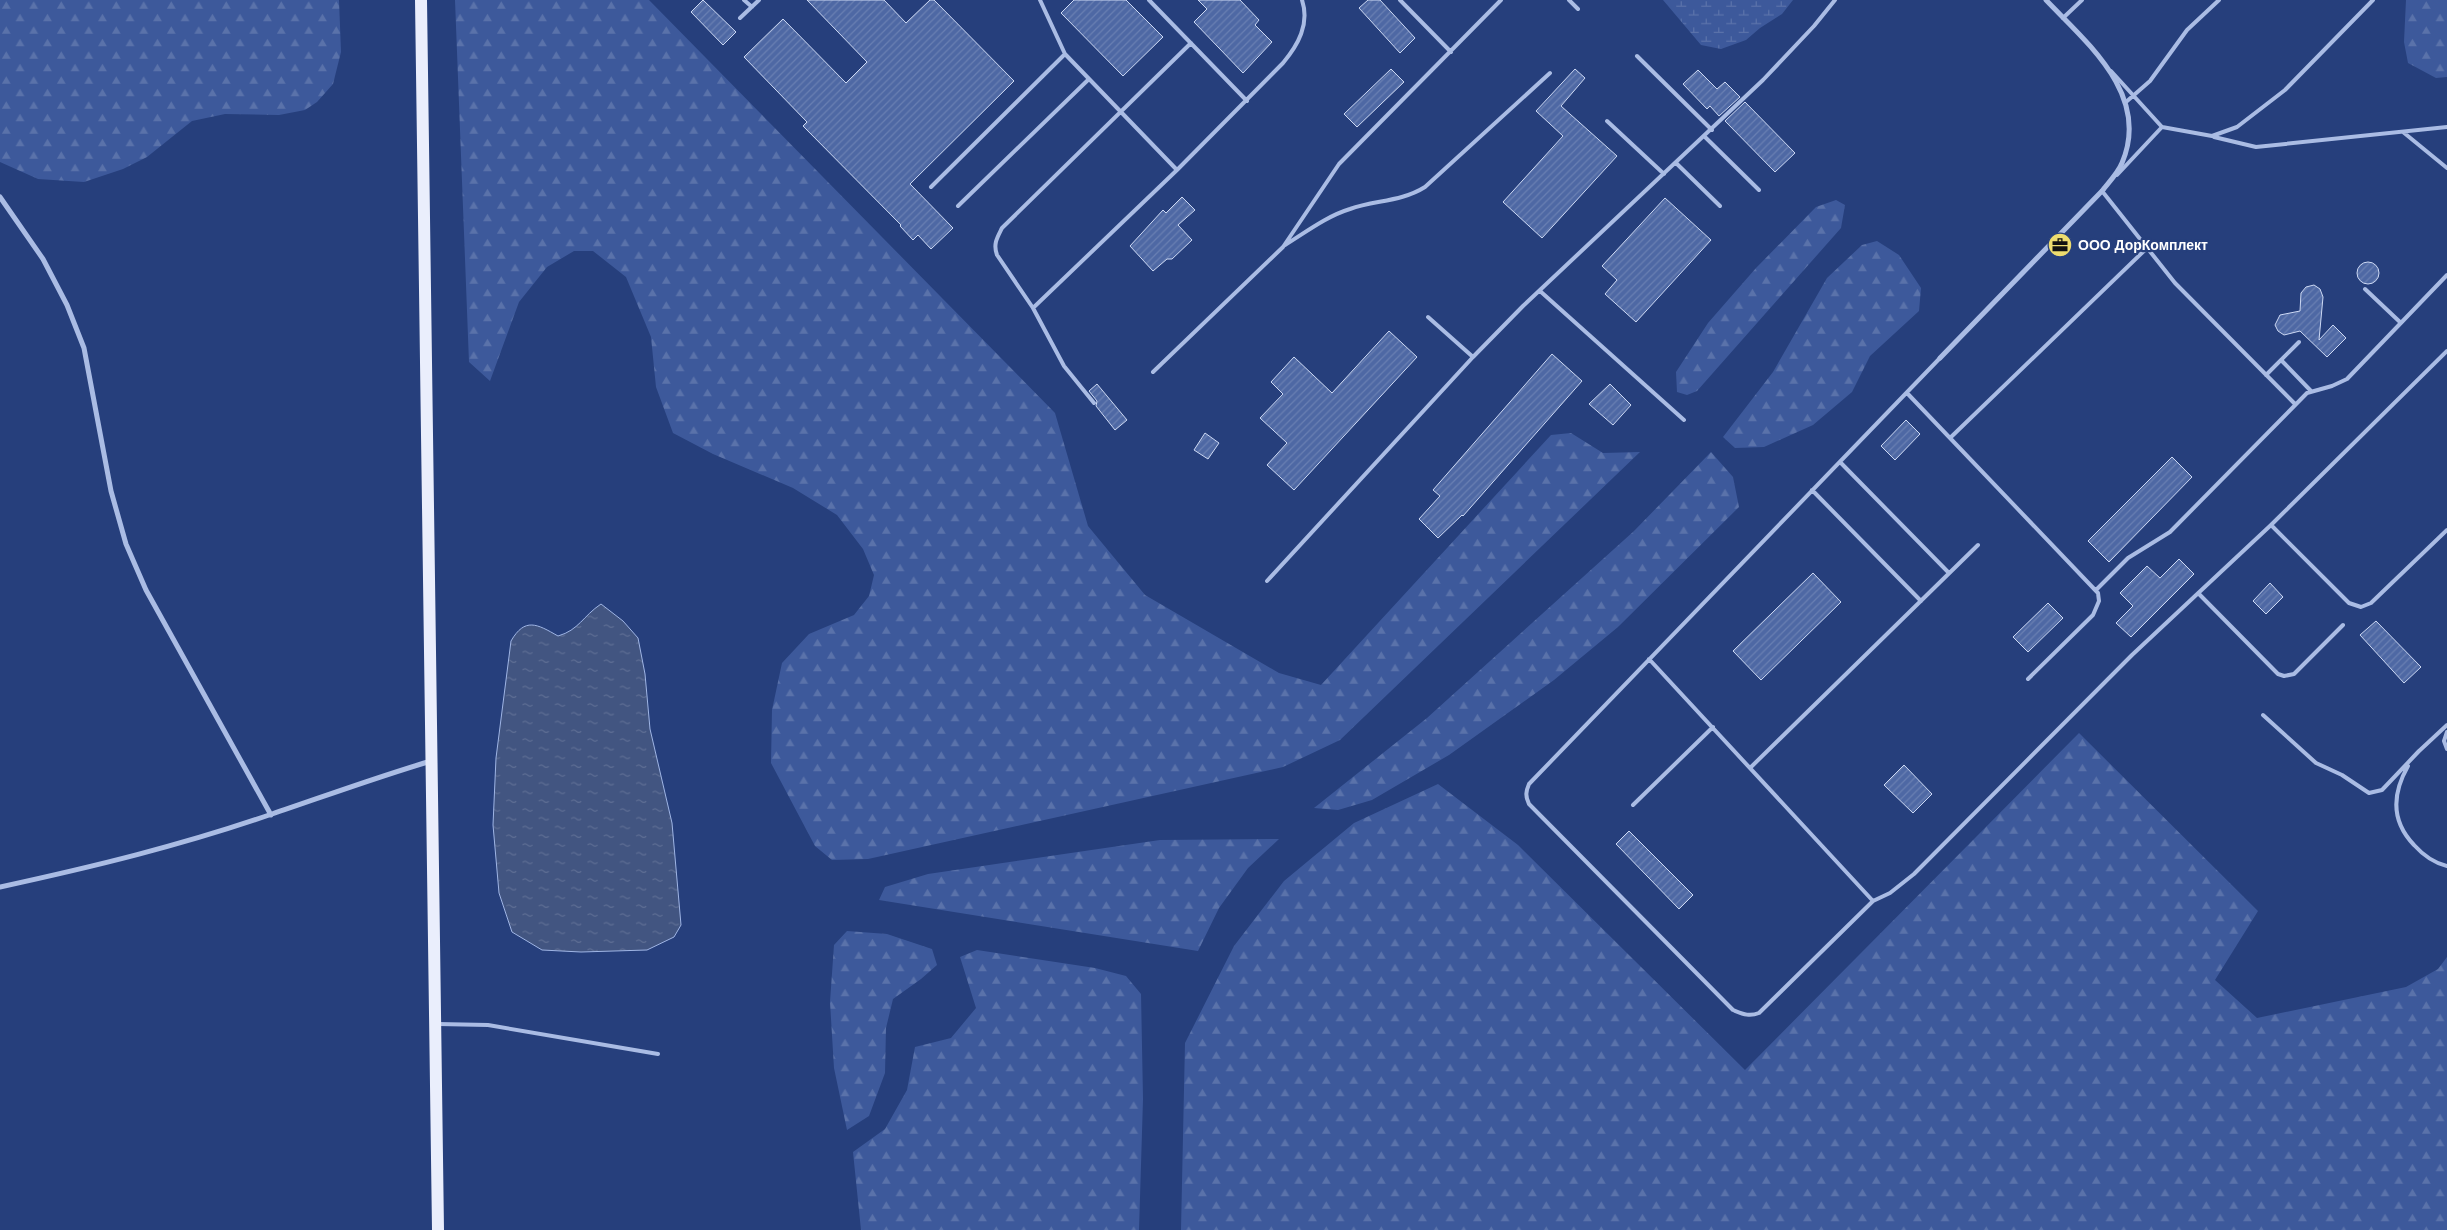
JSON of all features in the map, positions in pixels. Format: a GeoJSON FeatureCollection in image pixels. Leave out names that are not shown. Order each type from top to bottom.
{"type":"FeatureCollection","features":[{"type":"Feature","properties":{"kind":"main road"},"geometry":{"type":"LineString","coordinates":[[421,0],[438,1230]]}},
{"type":"Feature","properties":{"kind":"street"},"geometry":{"type":"LineString","coordinates":[[1940,358],[2102,191],[2122,163],[2129,130],[2126,102],[2109,68],[2046,0]]}},
{"type":"Feature","properties":{"kind":"street"},"geometry":{"type":"LineString","coordinates":[[0,196],[43,259],[67,305],[84,348],[111,491],[129,552],[146,590],[271,814]]}},
{"type":"Feature","properties":{"kind":"street"},"geometry":{"type":"LineString","coordinates":[[0,887],[114,862],[271,814],[431,760]]}},
{"type":"Feature","properties":{"kind":"lane"},"geometry":{"type":"LineString","coordinates":[[744,0],[752,7]]}},
{"type":"Feature","properties":{"kind":"lane"},"geometry":{"type":"LineString","coordinates":[[740,18],[759,0]]}},
{"type":"Feature","properties":{"kind":"lane"},"geometry":{"type":"LineString","coordinates":[[1040,0],[1065,54],[1177,170]]}},
{"type":"Feature","properties":{"kind":"lane"},"geometry":{"type":"LineString","coordinates":[[1149,0],[1247,101]]}},
{"type":"Feature","properties":{"kind":"lane"},"geometry":{"type":"LineString","coordinates":[[1032,308],[1247,101],[1293,50],[1304,23],[1305,10],[1302,0]]}},
{"type":"Feature","properties":{"kind":"lane"},"geometry":{"type":"LineString","coordinates":[[1400,0],[1451,52]]}},
{"type":"Feature","properties":{"kind":"lane"},"geometry":{"type":"LineString","coordinates":[[1153,372],[1283,246],[1339,164],[1501,0]]}},
{"type":"Feature","properties":{"kind":"lane"},"geometry":{"type":"LineString","coordinates":[[1568,0],[1578,10]]}},
{"type":"Feature","properties":{"kind":"lane"},"geometry":{"type":"LineString","coordinates":[[1268,581],[1474,356],[1540,291],[1705,137],[1794,49],[1835,0]]}},
{"type":"Feature","properties":{"kind":"lane"},"geometry":{"type":"LineString","coordinates":[[2062,18],[2082,0]]}},
{"type":"Feature","properties":{"kind":"lane"},"geometry":{"type":"LineString","coordinates":[[2126,102],[2150,81],[2187,30],[2219,0]]}},
{"type":"Feature","properties":{"kind":"lane"},"geometry":{"type":"LineString","coordinates":[[2212,136],[2237,127],[2280,95],[2373,0]]}},
{"type":"Feature","properties":{"kind":"lane"},"geometry":{"type":"LineString","coordinates":[[1094,403],[1064,366],[1032,308],[997,255],[995,248],[996,239],[1002,228],[1191,43]]}},
{"type":"Feature","properties":{"kind":"lane"},"geometry":{"type":"LineString","coordinates":[[931,187],[1065,54]]}},
{"type":"Feature","properties":{"kind":"lane"},"geometry":{"type":"LineString","coordinates":[[1637,56],[1712,130]]}},
{"type":"Feature","properties":{"kind":"lane"},"geometry":{"type":"LineString","coordinates":[[2109,68],[2162,128],[2212,136],[2256,147],[2447,127]]}},
{"type":"Feature","properties":{"kind":"lane"},"geometry":{"type":"LineString","coordinates":[[1283,246],[1335,214],[1351,208],[1400,198],[1419,190],[1550,73]]}},
{"type":"Feature","properties":{"kind":"lane"},"geometry":{"type":"LineString","coordinates":[[958,206],[1089,79]]}},
{"type":"Feature","properties":{"kind":"lane"},"geometry":{"type":"LineString","coordinates":[[1607,121],[1664,174]]}},
{"type":"Feature","properties":{"kind":"lane"},"geometry":{"type":"LineString","coordinates":[[2162,128],[2102,191],[2175,283],[2295,404]]}},
{"type":"Feature","properties":{"kind":"lane"},"geometry":{"type":"LineString","coordinates":[[2403,132],[2447,168]]}},
{"type":"Feature","properties":{"kind":"lane"},"geometry":{"type":"LineString","coordinates":[[1705,137],[1759,190]]}},
{"type":"Feature","properties":{"kind":"lane"},"geometry":{"type":"LineString","coordinates":[[1676,163],[1720,206]]}},
{"type":"Feature","properties":{"kind":"lane"},"geometry":{"type":"LineString","coordinates":[[1950,438],[2147,248]]}},
{"type":"Feature","properties":{"kind":"lane"},"geometry":{"type":"LineString","coordinates":[[2096,590],[2128,558],[2170,532],[2295,404],[2312,391],[2332,386],[2347,379],[2447,275]]}},
{"type":"Feature","properties":{"kind":"lane"},"geometry":{"type":"LineString","coordinates":[[2365,289],[2401,323]]}},
{"type":"Feature","properties":{"kind":"lane"},"geometry":{"type":"LineString","coordinates":[[1540,291],[1684,420]]}},
{"type":"Feature","properties":{"kind":"lane"},"geometry":{"type":"LineString","coordinates":[[1428,317],[1474,356]]}},
{"type":"Feature","properties":{"kind":"lane"},"geometry":{"type":"LineString","coordinates":[[2266,375],[2299,342]]}},
{"type":"Feature","properties":{"kind":"lane"},"geometry":{"type":"LineString","coordinates":[[1940,358],[1529,784],[1526,798],[1529,804],[1733,1010],[1742,1014],[1751,1016],[1759,1013],[1872,901],[1890,893],[1914,874],[2132,656],[2271,525],[2447,350]]}},
{"type":"Feature","properties":{"kind":"lane"},"geometry":{"type":"LineString","coordinates":[[2281,360],[2312,391]]}},
{"type":"Feature","properties":{"kind":"lane"},"geometry":{"type":"LineString","coordinates":[[1907,393],[2096,590],[2099,601],[2093,615],[2028,679]]}},
{"type":"Feature","properties":{"kind":"lane"},"geometry":{"type":"LineString","coordinates":[[1840,462],[1949,573]]}},
{"type":"Feature","properties":{"kind":"lane"},"geometry":{"type":"LineString","coordinates":[[1812,490],[1921,601]]}},
{"type":"Feature","properties":{"kind":"lane"},"geometry":{"type":"LineString","coordinates":[[2271,525],[2349,603],[2361,607],[2371,603],[2447,530]]}},
{"type":"Feature","properties":{"kind":"lane"},"geometry":{"type":"LineString","coordinates":[[1750,768],[1978,545]]}},
{"type":"Feature","properties":{"kind":"lane"},"geometry":{"type":"LineString","coordinates":[[2199,594],[2278,674],[2284,676],[2294,674],[2343,625]]}},
{"type":"Feature","properties":{"kind":"lane"},"geometry":{"type":"LineString","coordinates":[[1649,659],[1872,901]]}},
{"type":"Feature","properties":{"kind":"lane"},"geometry":{"type":"LineString","coordinates":[[2263,715],[2316,763],[2342,776],[2369,794],[2382,790],[2447,725]]}},
{"type":"Feature","properties":{"kind":"lane"},"geometry":{"type":"LineString","coordinates":[[1632,805],[1713,727]]}},
{"type":"Feature","properties":{"kind":"lane"},"geometry":{"type":"LineString","coordinates":[[2447,732],[2444,741],[2447,749]]}},
{"type":"Feature","properties":{"kind":"lane"},"geometry":{"type":"LineString","coordinates":[[2419,751],[2400,779],[2396,796],[2398,821],[2404,834],[2421,853],[2447,866]]}},
{"type":"Feature","properties":{"kind":"lane"},"geometry":{"type":"LineString","coordinates":[[436,1024],[488,1025],[658,1054]]}},
{"type":"Feature","properties":{"kind":"green space"},"geometry":{"type":"Polygon","coordinates":[[[0,0],[339,0],[341,52],[333,84],[317,102],[305,110],[279,115],[225,114],[192,121],[147,157],[123,169],[84,182],[38,179],[0,162],[0,0]]]}},
{"type":"Feature","properties":{"kind":"green space"},"geometry":{"type":"Polygon","coordinates":[[[455,0],[649,0],[1055,413],[1088,526],[1145,595],[1279,673],[1321,685],[1551,435],[1571,433],[1603,453],[1640,452],[1340,740],[1283,767],[868,859],[832,860],[815,846],[771,763],[772,710],[782,663],[809,634],[854,615],[869,596],[874,575],[863,549],[837,515],[793,488],[713,454],[673,433],[656,387],[651,337],[626,277],[593,251],[574,251],[547,267],[519,302],[490,381],[469,362],[455,0]]]}},
{"type":"Feature","properties":{"kind":"green space"},"geometry":{"type":"Polygon","coordinates":[[[1663,0],[1793,0],[1782,14],[1760,28],[1746,40],[1721,49],[1701,45],[1663,0]]]}},
{"type":"Feature","properties":{"kind":"green space"},"geometry":{"type":"Polygon","coordinates":[[[2406,0],[2447,0],[2447,77],[2436,78],[2408,63],[2404,42],[2406,0]]]}},
{"type":"Feature","properties":{"kind":"green space"},"geometry":{"type":"Polygon","coordinates":[[[1836,200],[1845,205],[1841,228],[1697,391],[1687,395],[1677,392],[1676,372],[1708,323],[1756,268],[1816,207],[1836,200]]]}},
{"type":"Feature","properties":{"kind":"green space"},"geometry":{"type":"Polygon","coordinates":[[[1877,241],[1899,255],[1921,288],[1919,311],[1870,356],[1852,392],[1813,425],[1764,447],[1735,448],[1723,437],[1773,372],[1827,278],[1862,245],[1877,241]]]}},
{"type":"Feature","properties":{"kind":"green space"},"geometry":{"type":"Polygon","coordinates":[[[1711,452],[1733,477],[1739,507],[1618,627],[1554,680],[1449,755],[1372,800],[1338,810],[1314,808],[1427,718],[1634,531],[1711,452]]]}},
{"type":"Feature","properties":{"kind":"green space"},"geometry":{"type":"Polygon","coordinates":[[[2079,733],[2258,911],[2215,980],[2257,1018],[2406,987],[2438,969],[2447,957],[2447,1230],[1181,1230],[1185,1043],[1234,946],[1284,881],[1354,823],[1438,784],[1518,845],[1745,1070],[2079,733]]]}},
{"type":"Feature","properties":{"kind":"green space"},"geometry":{"type":"Polygon","coordinates":[[[1279,839],[1248,868],[1219,908],[1198,951],[879,900],[885,887],[928,874],[1160,840],[1279,839]]]}},
{"type":"Feature","properties":{"kind":"green space"},"geometry":{"type":"Polygon","coordinates":[[[847,931],[887,934],[932,949],[937,965],[893,999],[886,1028],[885,1073],[869,1116],[847,1130],[834,1068],[830,1002],[834,945],[847,931]]]}},
{"type":"Feature","properties":{"kind":"green space"},"geometry":{"type":"Polygon","coordinates":[[[977,950],[1095,968],[1126,976],[1141,994],[1143,1099],[1139,1230],[861,1230],[853,1152],[885,1129],[907,1090],[915,1047],[951,1038],[976,1008],[960,957],[977,950]]]}},
{"type":"Feature","properties":{"kind":"water"},"geometry":{"type":"Polygon","coordinates":[[[601,604],[623,621],[638,638],[645,674],[650,729],[672,823],[681,925],[674,937],[647,950],[581,952],[542,950],[512,932],[499,893],[493,825],[496,758],[511,641],[521,628],[532,625],[544,628],[558,636],[571,630],[601,604]]]}},
{"type":"Feature","properties":{"kind":"building"},"geometry":{"type":"Polygon","coordinates":[[[703,0],[736,32],[723,45],[691,12],[703,0]]]}},
{"type":"Feature","properties":{"kind":"building"},"geometry":{"type":"Polygon","coordinates":[[[807,0],[884,0],[906,23],[930,0],[934,0],[1014,81],[910,184],[953,228],[931,249],[918,235],[913,240],[901,225],[803,126],[807,122],[744,57],[783,19],[846,83],[867,62],[807,0]]]}},
{"type":"Feature","properties":{"kind":"building"},"geometry":{"type":"Polygon","coordinates":[[[1074,0],[1126,0],[1163,37],[1123,76],[1061,13],[1074,0]]]}},
{"type":"Feature","properties":{"kind":"building"},"geometry":{"type":"Polygon","coordinates":[[[1198,0],[1240,0],[1259,20],[1255,25],[1272,42],[1243,73],[1194,22],[1207,9],[1198,0]]]}},
{"type":"Feature","properties":{"kind":"building"},"geometry":{"type":"Polygon","coordinates":[[[1368,0],[1380,0],[1415,38],[1400,53],[1359,8],[1368,0]]]}},
{"type":"Feature","properties":{"kind":"building"},"geometry":{"type":"Polygon","coordinates":[[[1391,69],[1404,82],[1357,127],[1344,114],[1391,69]]]}},
{"type":"Feature","properties":{"kind":"building"},"geometry":{"type":"Polygon","coordinates":[[[1575,69],[1585,78],[1561,106],[1617,156],[1542,238],[1503,202],[1563,136],[1536,111],[1575,69]]]}},
{"type":"Feature","properties":{"kind":"building"},"geometry":{"type":"Polygon","coordinates":[[[1698,70],[1717,89],[1725,82],[1740,97],[1719,116],[1710,106],[1707,109],[1683,84],[1698,70]]]}},
{"type":"Feature","properties":{"kind":"building"},"geometry":{"type":"Polygon","coordinates":[[[1745,102],[1795,153],[1775,172],[1725,121],[1745,102]]]}},
{"type":"Feature","properties":{"kind":"building"},"geometry":{"type":"Polygon","coordinates":[[[1182,197],[1195,210],[1178,225],[1192,240],[1172,259],[1167,259],[1153,271],[1130,246],[1163,210],[1166,213],[1182,197]]]}},
{"type":"Feature","properties":{"kind":"building"},"geometry":{"type":"Polygon","coordinates":[[[1665,198],[1711,240],[1636,322],[1605,294],[1617,280],[1602,266],[1665,198]]]}},
{"type":"Feature","properties":{"kind":"building"},"geometry":{"type":"Polygon","coordinates":[[[2368,262],[2376,265],[2379,273],[2376,281],[2368,284],[2360,281],[2357,273],[2360,265],[2368,262]]]}},
{"type":"Feature","properties":{"kind":"building"},"geometry":{"type":"Polygon","coordinates":[[[2314,285],[2320,289],[2323,297],[2319,340],[2333,325],[2346,338],[2327,357],[2300,331],[2284,335],[2278,331],[2275,325],[2280,315],[2300,311],[2301,293],[2306,287],[2314,285]]]}},
{"type":"Feature","properties":{"kind":"building"},"geometry":{"type":"Polygon","coordinates":[[[1389,331],[1417,357],[1294,490],[1267,465],[1287,443],[1260,418],[1283,394],[1271,382],[1294,357],[1332,393],[1389,331]]]}},
{"type":"Feature","properties":{"kind":"building"},"geometry":{"type":"Polygon","coordinates":[[[1552,354],[1582,381],[1463,516],[1438,538],[1419,519],[1440,496],[1433,490],[1552,354]]]}},
{"type":"Feature","properties":{"kind":"building"},"geometry":{"type":"Polygon","coordinates":[[[1097,384],[1127,420],[1115,430],[1096,406],[1097,401],[1089,391],[1097,384]]]}},
{"type":"Feature","properties":{"kind":"building"},"geometry":{"type":"Polygon","coordinates":[[[1610,384],[1631,405],[1613,425],[1589,404],[1610,384]]]}},
{"type":"Feature","properties":{"kind":"building"},"geometry":{"type":"Polygon","coordinates":[[[1906,420],[1920,434],[1895,460],[1881,446],[1906,420]]]}},
{"type":"Feature","properties":{"kind":"building"},"geometry":{"type":"Polygon","coordinates":[[[1205,433],[1219,443],[1208,459],[1194,450],[1205,433]]]}},
{"type":"Feature","properties":{"kind":"building"},"geometry":{"type":"Polygon","coordinates":[[[2172,457],[2192,477],[2109,562],[2088,541],[2172,457]]]}},
{"type":"Feature","properties":{"kind":"building"},"geometry":{"type":"Polygon","coordinates":[[[2179,559],[2194,574],[2131,637],[2116,623],[2133,606],[2120,593],[2147,566],[2160,578],[2179,559]]]}},
{"type":"Feature","properties":{"kind":"building"},"geometry":{"type":"Polygon","coordinates":[[[1813,573],[1841,602],[1761,680],[1733,651],[1813,573]]]}},
{"type":"Feature","properties":{"kind":"building"},"geometry":{"type":"Polygon","coordinates":[[[2270,583],[2283,597],[2266,614],[2253,601],[2270,583]]]}},
{"type":"Feature","properties":{"kind":"building"},"geometry":{"type":"Polygon","coordinates":[[[2048,603],[2063,618],[2028,652],[2013,637],[2048,603]]]}},
{"type":"Feature","properties":{"kind":"building"},"geometry":{"type":"Polygon","coordinates":[[[2376,621],[2421,667],[2404,683],[2360,635],[2376,621]]]}},
{"type":"Feature","properties":{"kind":"building"},"geometry":{"type":"Polygon","coordinates":[[[1904,765],[1932,794],[1913,813],[1884,785],[1904,765]]]}},
{"type":"Feature","properties":{"kind":"building"},"geometry":{"type":"Polygon","coordinates":[[[1629,831],[1693,895],[1679,909],[1616,844],[1629,831]]]}},
{"type":"Feature","properties":{"kind":"place","name":"ООО ДорКомплект"},"geometry":{"type":"Point","coordinates":[2060,245]}}]}
